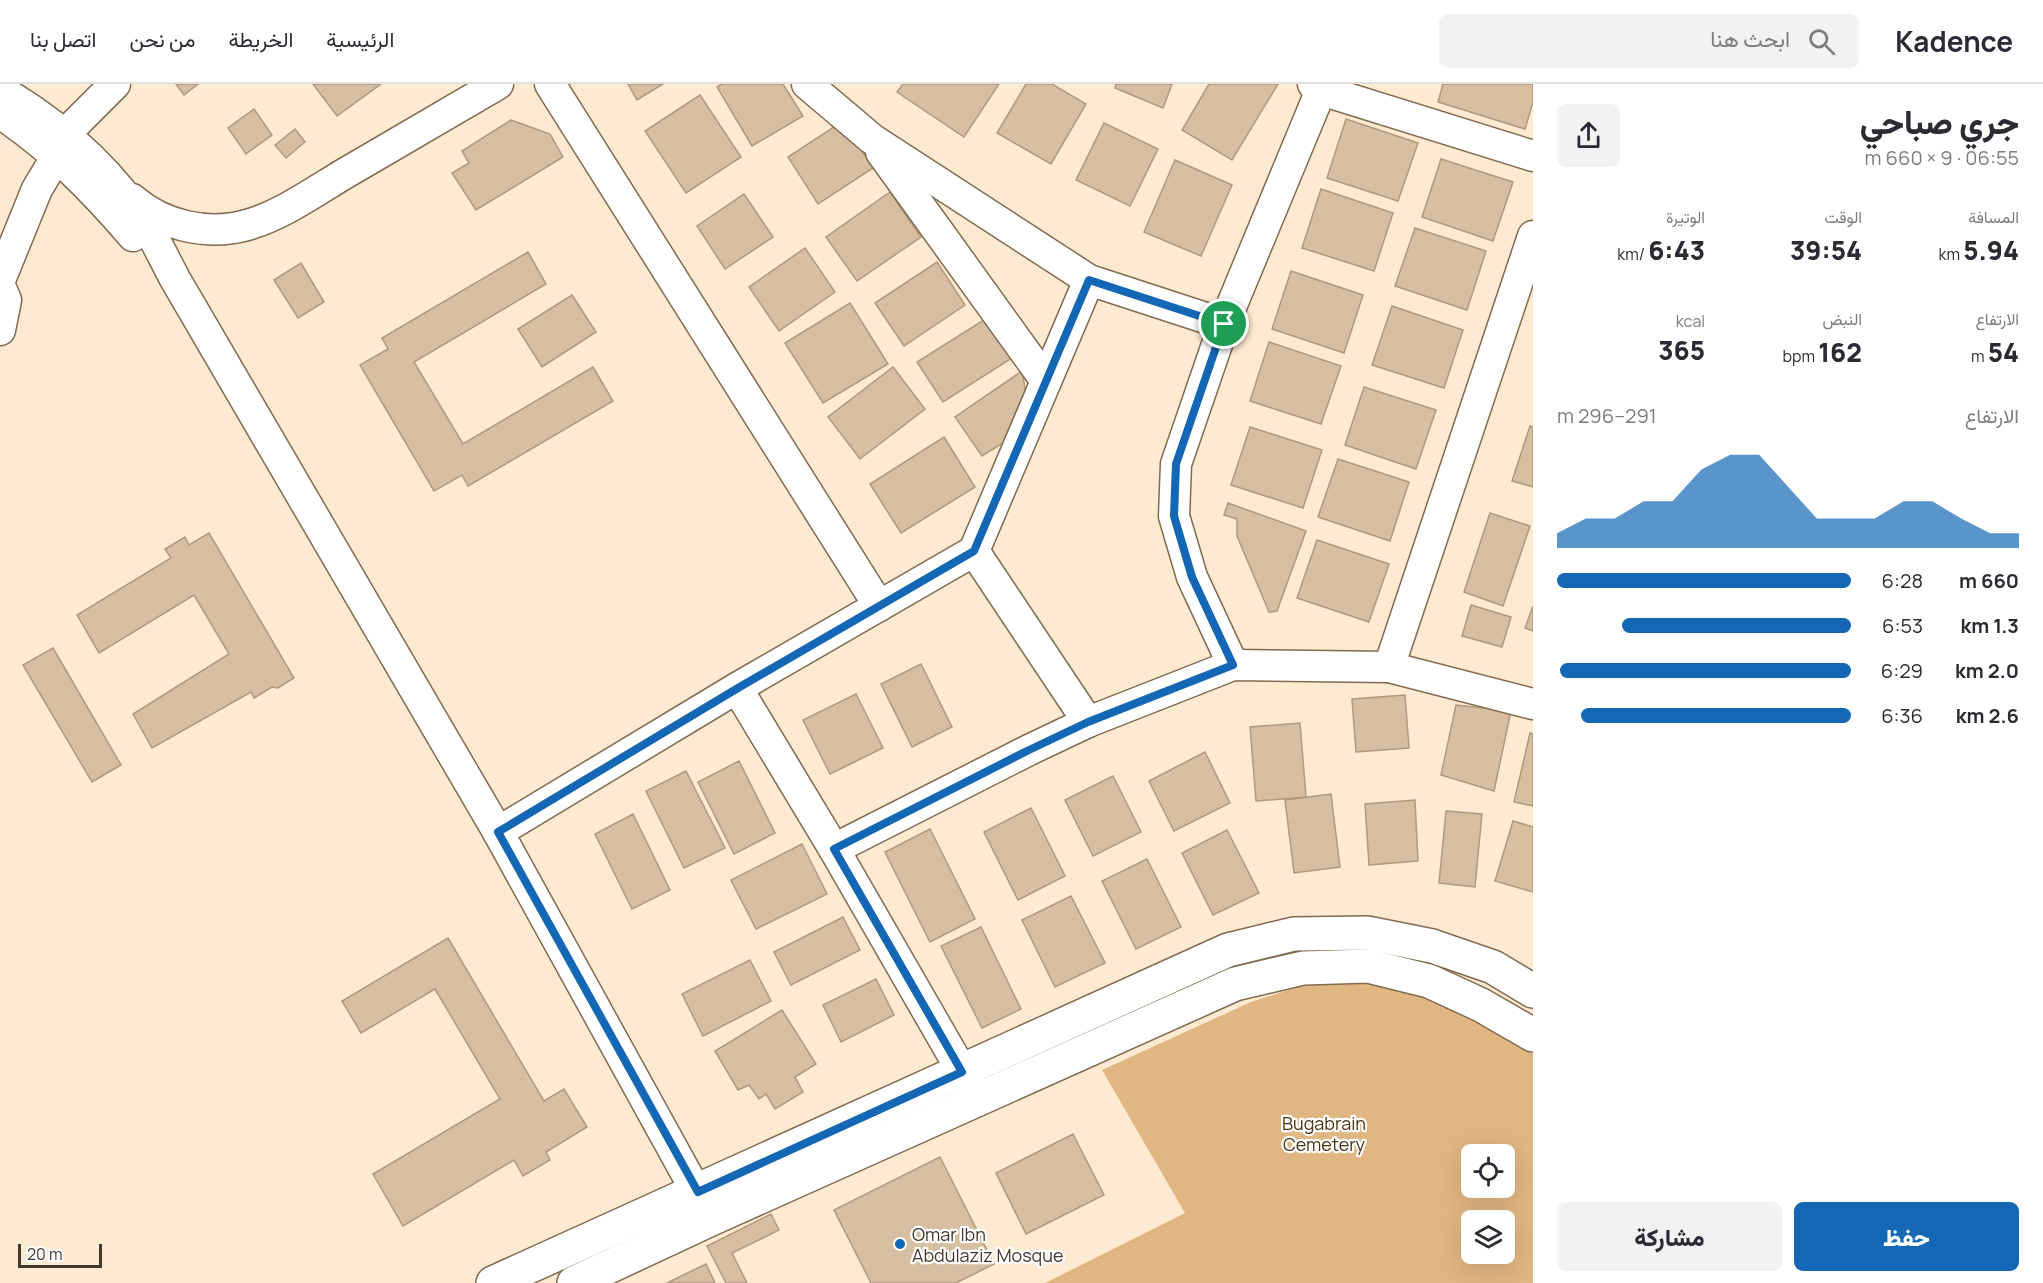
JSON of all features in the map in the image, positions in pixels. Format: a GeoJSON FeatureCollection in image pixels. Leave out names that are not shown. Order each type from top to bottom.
{"type":"FeatureCollection","features":[{"type":"Feature","properties":{"kind":"street"},"geometry":{"type":"LineString","coordinates":[[0,280],[37,189],[61,145],[116,84]]}},
{"type":"Feature","properties":{"kind":"street"},"geometry":{"type":"LineString","coordinates":[[0,113],[91,158],[144,210],[177,225],[212,230],[247,225],[287,208],[498,84]]}},
{"type":"Feature","properties":{"kind":"street"},"geometry":{"type":"LineString","coordinates":[[550,84],[879,606]]}},
{"type":"Feature","properties":{"kind":"street"},"geometry":{"type":"LineString","coordinates":[[807,84],[872,139],[1089,280],[1224,324]]}},
{"type":"Feature","properties":{"kind":"street"},"geometry":{"type":"LineString","coordinates":[[1233,665],[1192,577],[1174,516],[1176,464],[1224,324],[1317,87],[1533,156]]}},
{"type":"Feature","properties":{"kind":"street"},"geometry":{"type":"LineString","coordinates":[[0,90],[32,108],[61,145],[77,174],[148,254],[175,279]]}},
{"type":"Feature","properties":{"kind":"street"},"geometry":{"type":"LineString","coordinates":[[872,139],[1046,381]]}},
{"type":"Feature","properties":{"kind":"street"},"geometry":{"type":"LineString","coordinates":[[118,186],[149,231],[498,832],[704,1205]]}},
{"type":"Feature","properties":{"kind":"street"},"geometry":{"type":"LineString","coordinates":[[1389,667],[1533,236]]}},
{"type":"Feature","properties":{"kind":"street"},"geometry":{"type":"LineString","coordinates":[[498,832],[738,688],[974,551],[1089,280]]}},
{"type":"Feature","properties":{"kind":"street"},"geometry":{"type":"LineString","coordinates":[[0,286],[6,300],[0,330]]}},
{"type":"Feature","properties":{"kind":"street"},"geometry":{"type":"LineString","coordinates":[[974,551],[1088,722]]}},
{"type":"Feature","properties":{"kind":"street"},"geometry":{"type":"LineString","coordinates":[[834,849],[1088,722],[1233,665],[1389,667],[1533,704]]}},
{"type":"Feature","properties":{"kind":"street"},"geometry":{"type":"LineString","coordinates":[[738,688],[834,849],[970,1086]]}},
{"type":"Feature","properties":{"kind":"street"},"geometry":{"type":"LineString","coordinates":[[970,1086],[1228,950],[1294,934],[1367,933],[1432,946],[1493,966],[1533,992]]}},
{"type":"Feature","properties":{"kind":"street"},"geometry":{"type":"LineString","coordinates":[[493,1283],[704,1205],[970,1086],[1235,984],[1303,968],[1368,966],[1429,981],[1481,1005],[1533,1035]]}},
{"type":"Feature","properties":{"kind":"street"},"geometry":{"type":"LineString","coordinates":[[574,1283],[704,1205]]}},
{"type":"Feature","properties":{"kind":"green space","name":"Bugabrain Cemetery"},"geometry":{"type":"Polygon","coordinates":[[[1377,983],[1458,1000],[1533,1042],[1533,1283],[1045,1283],[1185,1213],[1102,1070],[1251,1002],[1307,984],[1377,983]]]}},
{"type":"Feature","properties":{"kind":"building"},"geometry":{"type":"Polygon","coordinates":[[[176,84],[198,84],[184,95],[176,84]]]}},
{"type":"Feature","properties":{"kind":"building"},"geometry":{"type":"Polygon","coordinates":[[[313,84],[381,84],[337,116],[313,84]]]}},
{"type":"Feature","properties":{"kind":"building"},"geometry":{"type":"Polygon","coordinates":[[[628,84],[663,84],[637,100],[628,84]]]}},
{"type":"Feature","properties":{"kind":"building"},"geometry":{"type":"Polygon","coordinates":[[[722,84],[783,84],[803,116],[752,146],[717,87],[722,84]]]}},
{"type":"Feature","properties":{"kind":"building"},"geometry":{"type":"Polygon","coordinates":[[[903,84],[999,84],[964,137],[897,92],[903,84]]]}},
{"type":"Feature","properties":{"kind":"building"},"geometry":{"type":"Polygon","coordinates":[[[1026,84],[1052,84],[1086,104],[1051,164],[997,133],[1026,84]]]}},
{"type":"Feature","properties":{"kind":"building"},"geometry":{"type":"Polygon","coordinates":[[[1116,84],[1172,84],[1163,108],[1115,88],[1116,84]]]}},
{"type":"Feature","properties":{"kind":"building"},"geometry":{"type":"Polygon","coordinates":[[[1209,84],[1278,84],[1232,160],[1182,130],[1209,84]]]}},
{"type":"Feature","properties":{"kind":"building"},"geometry":{"type":"Polygon","coordinates":[[[1443,84],[1533,84],[1533,102],[1525,129],[1438,102],[1443,84]]]}},
{"type":"Feature","properties":{"kind":"building"},"geometry":{"type":"Polygon","coordinates":[[[700,95],[741,157],[686,193],[645,131],[700,95]]]}},
{"type":"Feature","properties":{"kind":"building"},"geometry":{"type":"Polygon","coordinates":[[[254,109],[272,135],[246,154],[228,128],[254,109]]]}},
{"type":"Feature","properties":{"kind":"building"},"geometry":{"type":"Polygon","coordinates":[[[1346,119],[1418,143],[1398,201],[1327,178],[1346,119]]]}},
{"type":"Feature","properties":{"kind":"building"},"geometry":{"type":"Polygon","coordinates":[[[511,120],[550,134],[563,157],[476,210],[452,173],[469,163],[462,151],[511,120]]]}},
{"type":"Feature","properties":{"kind":"building"},"geometry":{"type":"Polygon","coordinates":[[[843,121],[873,168],[818,204],[788,157],[843,121]]]}},
{"type":"Feature","properties":{"kind":"building"},"geometry":{"type":"Polygon","coordinates":[[[1104,123],[1158,149],[1130,206],[1076,180],[1104,123]]]}},
{"type":"Feature","properties":{"kind":"building"},"geometry":{"type":"Polygon","coordinates":[[[295,129],[305,142],[286,158],[275,145],[295,129]]]}},
{"type":"Feature","properties":{"kind":"building"},"geometry":{"type":"Polygon","coordinates":[[[1441,159],[1513,182],[1493,241],[1422,217],[1441,159]]]}},
{"type":"Feature","properties":{"kind":"building"},"geometry":{"type":"Polygon","coordinates":[[[1175,160],[1232,185],[1201,256],[1144,232],[1175,160]]]}},
{"type":"Feature","properties":{"kind":"building"},"geometry":{"type":"Polygon","coordinates":[[[1321,189],[1393,213],[1374,271],[1302,248],[1321,189]]]}},
{"type":"Feature","properties":{"kind":"building"},"geometry":{"type":"Polygon","coordinates":[[[890,192],[921,237],[857,281],[826,237],[890,192]]]}},
{"type":"Feature","properties":{"kind":"building"},"geometry":{"type":"Polygon","coordinates":[[[744,194],[773,237],[725,269],[697,226],[744,194]]]}},
{"type":"Feature","properties":{"kind":"building"},"geometry":{"type":"Polygon","coordinates":[[[1415,228],[1486,251],[1467,310],[1395,286],[1415,228]]]}},
{"type":"Feature","properties":{"kind":"building"},"geometry":{"type":"Polygon","coordinates":[[[805,248],[835,292],[779,331],[749,287],[805,248]]]}},
{"type":"Feature","properties":{"kind":"building"},"geometry":{"type":"Polygon","coordinates":[[[528,252],[546,284],[414,362],[463,444],[593,367],[613,401],[468,486],[462,475],[434,491],[360,365],[388,349],[382,338],[528,252]]]}},
{"type":"Feature","properties":{"kind":"building"},"geometry":{"type":"Polygon","coordinates":[[[937,262],[965,305],[904,346],[875,303],[937,262]]]}},
{"type":"Feature","properties":{"kind":"building"},"geometry":{"type":"Polygon","coordinates":[[[301,263],[324,302],[298,318],[274,280],[301,263]]]}},
{"type":"Feature","properties":{"kind":"building"},"geometry":{"type":"Polygon","coordinates":[[[1291,271],[1363,295],[1344,353],[1272,329],[1291,271]]]}},
{"type":"Feature","properties":{"kind":"building"},"geometry":{"type":"Polygon","coordinates":[[[572,295],[596,332],[542,367],[518,329],[572,295]]]}},
{"type":"Feature","properties":{"kind":"building"},"geometry":{"type":"Polygon","coordinates":[[[850,303],[888,364],[823,403],[785,343],[850,303]]]}},
{"type":"Feature","properties":{"kind":"building"},"geometry":{"type":"Polygon","coordinates":[[[1392,306],[1463,330],[1444,388],[1372,365],[1392,306]]]}},
{"type":"Feature","properties":{"kind":"building"},"geometry":{"type":"Polygon","coordinates":[[[987,318],[1012,358],[943,402],[917,362],[987,318]]]}},
{"type":"Feature","properties":{"kind":"building"},"geometry":{"type":"Polygon","coordinates":[[[1269,342],[1341,366],[1321,424],[1250,401],[1269,342]]]}},
{"type":"Feature","properties":{"kind":"building"},"geometry":{"type":"Polygon","coordinates":[[[893,367],[925,409],[860,459],[828,417],[893,367]]]}},
{"type":"Feature","properties":{"kind":"building"},"geometry":{"type":"Polygon","coordinates":[[[1022,371],[1028,405],[1008,440],[982,456],[955,417],[1022,371]]]}},
{"type":"Feature","properties":{"kind":"building"},"geometry":{"type":"Polygon","coordinates":[[[1364,387],[1436,410],[1416,469],[1345,445],[1364,387]]]}},
{"type":"Feature","properties":{"kind":"building"},"geometry":{"type":"Polygon","coordinates":[[[1530,426],[1533,427],[1533,487],[1512,481],[1530,426]]]}},
{"type":"Feature","properties":{"kind":"building"},"geometry":{"type":"Polygon","coordinates":[[[1250,427],[1322,450],[1303,508],[1231,485],[1250,427]]]}},
{"type":"Feature","properties":{"kind":"building"},"geometry":{"type":"Polygon","coordinates":[[[944,437],[975,487],[901,533],[870,484],[944,437]]]}},
{"type":"Feature","properties":{"kind":"building"},"geometry":{"type":"Polygon","coordinates":[[[1338,459],[1409,482],[1390,541],[1318,517],[1338,459]]]}},
{"type":"Feature","properties":{"kind":"building"},"geometry":{"type":"Polygon","coordinates":[[[1228,503],[1306,531],[1277,611],[1269,612],[1237,536],[1237,519],[1224,515],[1228,503]]]}},
{"type":"Feature","properties":{"kind":"building"},"geometry":{"type":"Polygon","coordinates":[[[1490,513],[1530,526],[1503,606],[1464,592],[1490,513]]]}},
{"type":"Feature","properties":{"kind":"building"},"geometry":{"type":"Polygon","coordinates":[[[209,533],[294,678],[254,698],[251,692],[152,748],[133,714],[229,654],[194,595],[99,653],[77,615],[171,558],[165,549],[185,537],[189,545],[209,533]]]}},
{"type":"Feature","properties":{"kind":"building"},"geometry":{"type":"Polygon","coordinates":[[[1317,540],[1389,564],[1369,622],[1297,598],[1317,540]]]}},
{"type":"Feature","properties":{"kind":"building"},"geometry":{"type":"Polygon","coordinates":[[[1471,605],[1511,617],[1502,647],[1462,636],[1471,605]]]}},
{"type":"Feature","properties":{"kind":"building"},"geometry":{"type":"Polygon","coordinates":[[[1533,606],[1533,631],[1525,628],[1533,606]]]}},
{"type":"Feature","properties":{"kind":"building"},"geometry":{"type":"Polygon","coordinates":[[[53,648],[121,765],[92,782],[23,665],[53,648]]]}},
{"type":"Feature","properties":{"kind":"building"},"geometry":{"type":"Polygon","coordinates":[[[921,664],[952,727],[912,747],[881,684],[921,664]]]}},
{"type":"Feature","properties":{"kind":"building"},"geometry":{"type":"Polygon","coordinates":[[[856,694],[883,748],[830,774],[803,720],[856,694]]]}},
{"type":"Feature","properties":{"kind":"building"},"geometry":{"type":"Polygon","coordinates":[[[1405,695],[1409,748],[1356,752],[1352,699],[1405,695]]]}},
{"type":"Feature","properties":{"kind":"building"},"geometry":{"type":"Polygon","coordinates":[[[1456,705],[1511,711],[1494,791],[1441,775],[1456,705]]]}},
{"type":"Feature","properties":{"kind":"building"},"geometry":{"type":"Polygon","coordinates":[[[1300,723],[1306,797],[1256,801],[1250,727],[1300,723]]]}},
{"type":"Feature","properties":{"kind":"building"},"geometry":{"type":"Polygon","coordinates":[[[1530,733],[1533,734],[1533,806],[1514,802],[1530,733]]]}},
{"type":"Feature","properties":{"kind":"building"},"geometry":{"type":"Polygon","coordinates":[[[1205,752],[1230,803],[1174,831],[1149,781],[1205,752]]]}},
{"type":"Feature","properties":{"kind":"building"},"geometry":{"type":"Polygon","coordinates":[[[739,761],[775,833],[734,854],[698,782],[739,761]]]}},
{"type":"Feature","properties":{"kind":"building"},"geometry":{"type":"Polygon","coordinates":[[[686,771],[725,848],[684,868],[646,791],[686,771]]]}},
{"type":"Feature","properties":{"kind":"building"},"geometry":{"type":"Polygon","coordinates":[[[1113,776],[1141,832],[1093,856],[1065,800],[1113,776]]]}},
{"type":"Feature","properties":{"kind":"building"},"geometry":{"type":"Polygon","coordinates":[[[1331,794],[1340,867],[1294,873],[1285,800],[1331,794]]]}},
{"type":"Feature","properties":{"kind":"building"},"geometry":{"type":"Polygon","coordinates":[[[1415,800],[1418,861],[1369,865],[1365,804],[1415,800]]]}},
{"type":"Feature","properties":{"kind":"building"},"geometry":{"type":"Polygon","coordinates":[[[1031,808],[1065,876],[1018,900],[984,832],[1031,808]]]}},
{"type":"Feature","properties":{"kind":"building"},"geometry":{"type":"Polygon","coordinates":[[[1446,811],[1482,814],[1475,887],[1439,883],[1446,811]]]}},
{"type":"Feature","properties":{"kind":"building"},"geometry":{"type":"Polygon","coordinates":[[[633,814],[670,890],[632,909],[595,834],[633,814]]]}},
{"type":"Feature","properties":{"kind":"building"},"geometry":{"type":"Polygon","coordinates":[[[1513,821],[1533,827],[1533,892],[1495,881],[1513,821]]]}},
{"type":"Feature","properties":{"kind":"building"},"geometry":{"type":"Polygon","coordinates":[[[930,829],[975,919],[930,942],[885,852],[930,829]]]}},
{"type":"Feature","properties":{"kind":"building"},"geometry":{"type":"Polygon","coordinates":[[[1227,830],[1259,893],[1213,915],[1182,853],[1227,830]]]}},
{"type":"Feature","properties":{"kind":"building"},"geometry":{"type":"Polygon","coordinates":[[[802,844],[827,894],[756,929],[731,880],[802,844]]]}},
{"type":"Feature","properties":{"kind":"building"},"geometry":{"type":"Polygon","coordinates":[[[1147,859],[1181,927],[1136,949],[1102,881],[1147,859]]]}},
{"type":"Feature","properties":{"kind":"building"},"geometry":{"type":"Polygon","coordinates":[[[1071,896],[1105,963],[1055,987],[1022,920],[1071,896]]]}},
{"type":"Feature","properties":{"kind":"building"},"geometry":{"type":"Polygon","coordinates":[[[843,917],[860,950],[791,985],[774,952],[843,917]]]}},
{"type":"Feature","properties":{"kind":"building"},"geometry":{"type":"Polygon","coordinates":[[[981,927],[1021,1009],[982,1028],[941,946],[981,927]]]}},
{"type":"Feature","properties":{"kind":"building"},"geometry":{"type":"Polygon","coordinates":[[[448,938],[544,1101],[564,1089],[587,1127],[546,1152],[550,1160],[523,1176],[514,1160],[403,1226],[373,1174],[500,1099],[435,989],[361,1033],[342,1001],[448,938]]]}},
{"type":"Feature","properties":{"kind":"building"},"geometry":{"type":"Polygon","coordinates":[[[750,960],[771,1001],[703,1036],[682,994],[750,960]]]}},
{"type":"Feature","properties":{"kind":"building"},"geometry":{"type":"Polygon","coordinates":[[[876,979],[894,1015],[841,1042],[823,1005],[876,979]]]}},
{"type":"Feature","properties":{"kind":"building"},"geometry":{"type":"Polygon","coordinates":[[[782,1010],[816,1064],[795,1077],[803,1092],[775,1109],[766,1094],[759,1099],[749,1085],[738,1090],[715,1051],[782,1010]]]}},
{"type":"Feature","properties":{"kind":"building"},"geometry":{"type":"Polygon","coordinates":[[[1073,1134],[1104,1195],[1026,1234],[996,1173],[1073,1134]]]}},
{"type":"Feature","properties":{"kind":"building"},"geometry":{"type":"Polygon","coordinates":[[[940,1157],[994,1264],[956,1283],[871,1283],[834,1210],[940,1157]]]}},
{"type":"Feature","properties":{"kind":"building"},"geometry":{"type":"Polygon","coordinates":[[[771,1214],[779,1230],[732,1253],[747,1283],[726,1283],[707,1246],[771,1214]]]}},
{"type":"Feature","properties":{"kind":"building"},"geometry":{"type":"Polygon","coordinates":[[[706,1264],[715,1283],[667,1283],[706,1264]]]}},
{"type":"Feature","properties":{"kind":"place","name":"Omar Ibn Abdulaziz Mosque"},"geometry":{"type":"Point","coordinates":[900,1244]}},
{"type":"Feature","properties":{"kind":"route"},"geometry":{"type":"LineString","coordinates":[[1089,280],[1224,324],[1176,464],[1174,516],[1192,577],[1233,665],[1088,722],[834,849],[962,1072],[698,1192],[498,832],[738,688],[974,551],[1089,280]]}}]}
